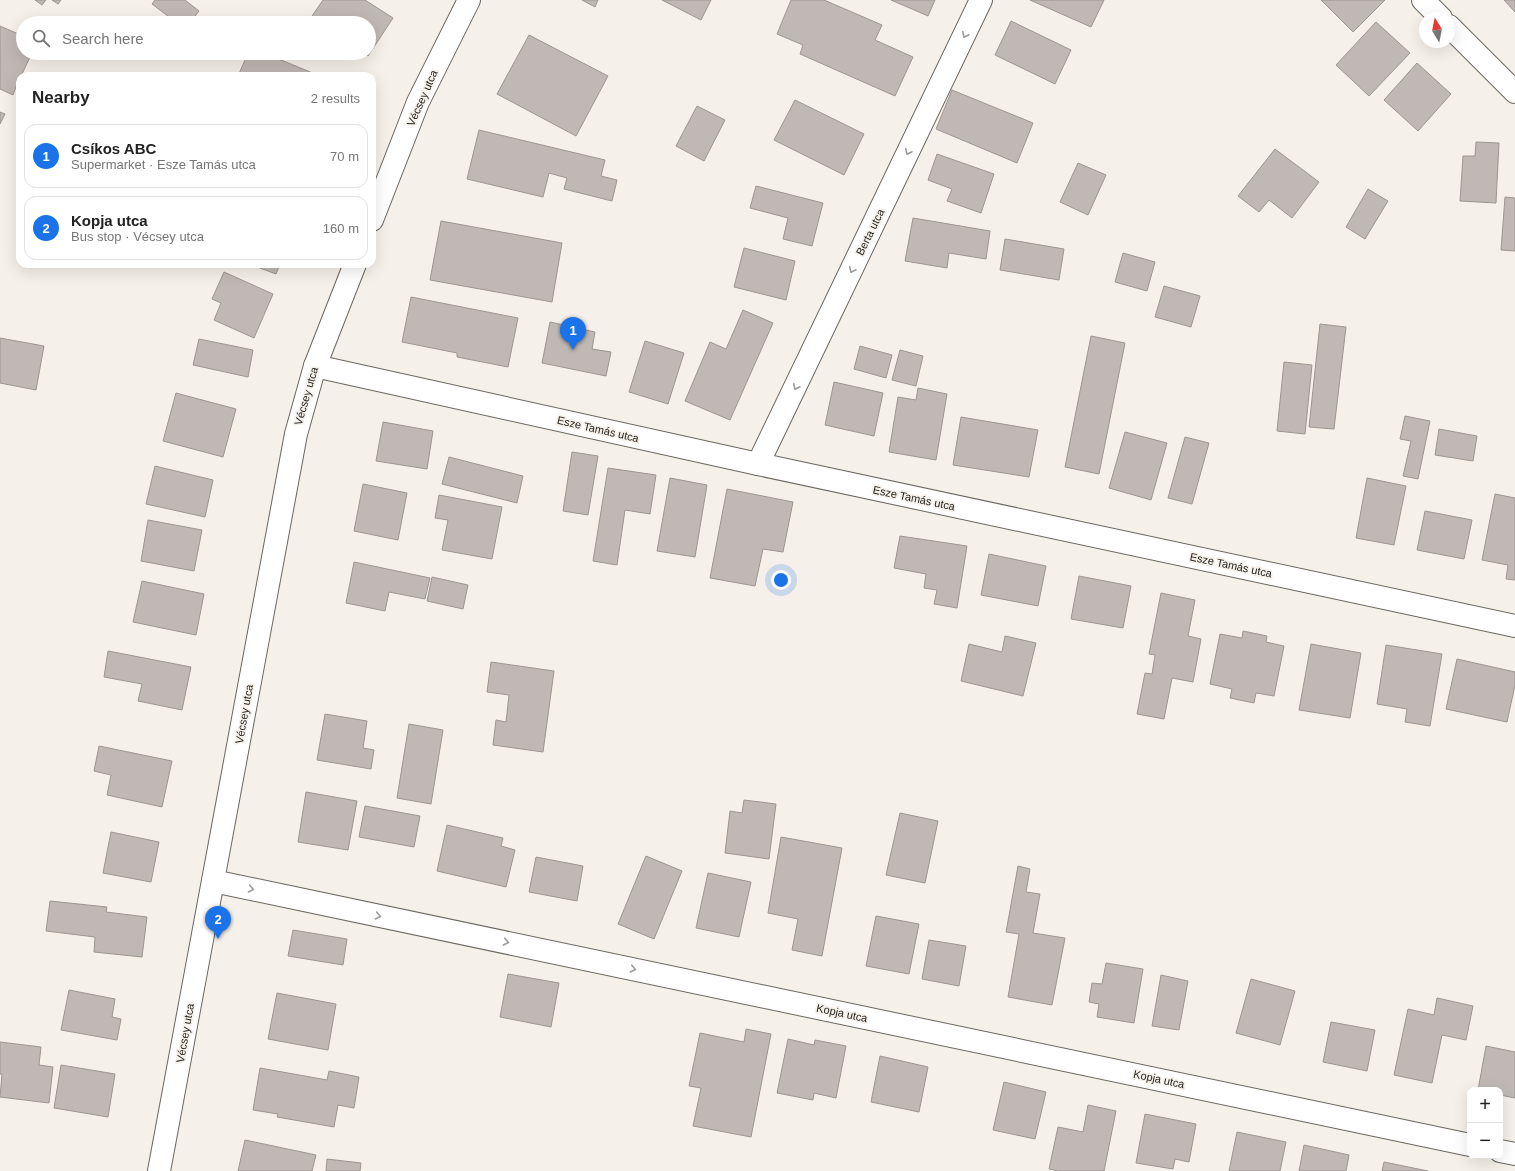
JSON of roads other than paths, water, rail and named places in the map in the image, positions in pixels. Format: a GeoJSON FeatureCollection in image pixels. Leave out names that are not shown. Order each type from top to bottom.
{"type":"FeatureCollection","features":[{"type":"Feature","properties":{"kind":"street","name":"Vécsey utca"},"geometry":{"type":"LineString","coordinates":[[376,210],[418,102],[469,0]]}},
{"type":"Feature","properties":{"kind":"street","name":"Berta utca"},"geometry":{"type":"LineString","coordinates":[[758,464],[981,0]]}},
{"type":"Feature","properties":{"kind":"street"},"geometry":{"type":"LineString","coordinates":[[1423,0],[1435,12]]}},
{"type":"Feature","properties":{"kind":"street"},"geometry":{"type":"LineString","coordinates":[[1455,32],[1515,92]]}},
{"type":"Feature","properties":{"kind":"street","name":"Vécsey utca"},"geometry":{"type":"LineString","coordinates":[[160,1171],[296,434],[315,366],[353,268]]}},
{"type":"Feature","properties":{"kind":"street","name":"Esze Tamás utca"},"geometry":{"type":"LineString","coordinates":[[315,366],[758,464],[1515,626]]}},
{"type":"Feature","properties":{"kind":"street","name":"Kopja utca"},"geometry":{"type":"LineString","coordinates":[[213,881],[1467,1144]]}},
{"type":"Feature","properties":{"kind":"street"},"geometry":{"type":"LineString","coordinates":[[1503,1152],[1515,1154]]}},
{"type":"Feature","properties":{"kind":"place","name":"Csíkos ABC"},"geometry":{"type":"Point","coordinates":[573,350]}},
{"type":"Feature","properties":{"kind":"place","name":"Kopja utca"},"geometry":{"type":"Point","coordinates":[218,939]}}]}
